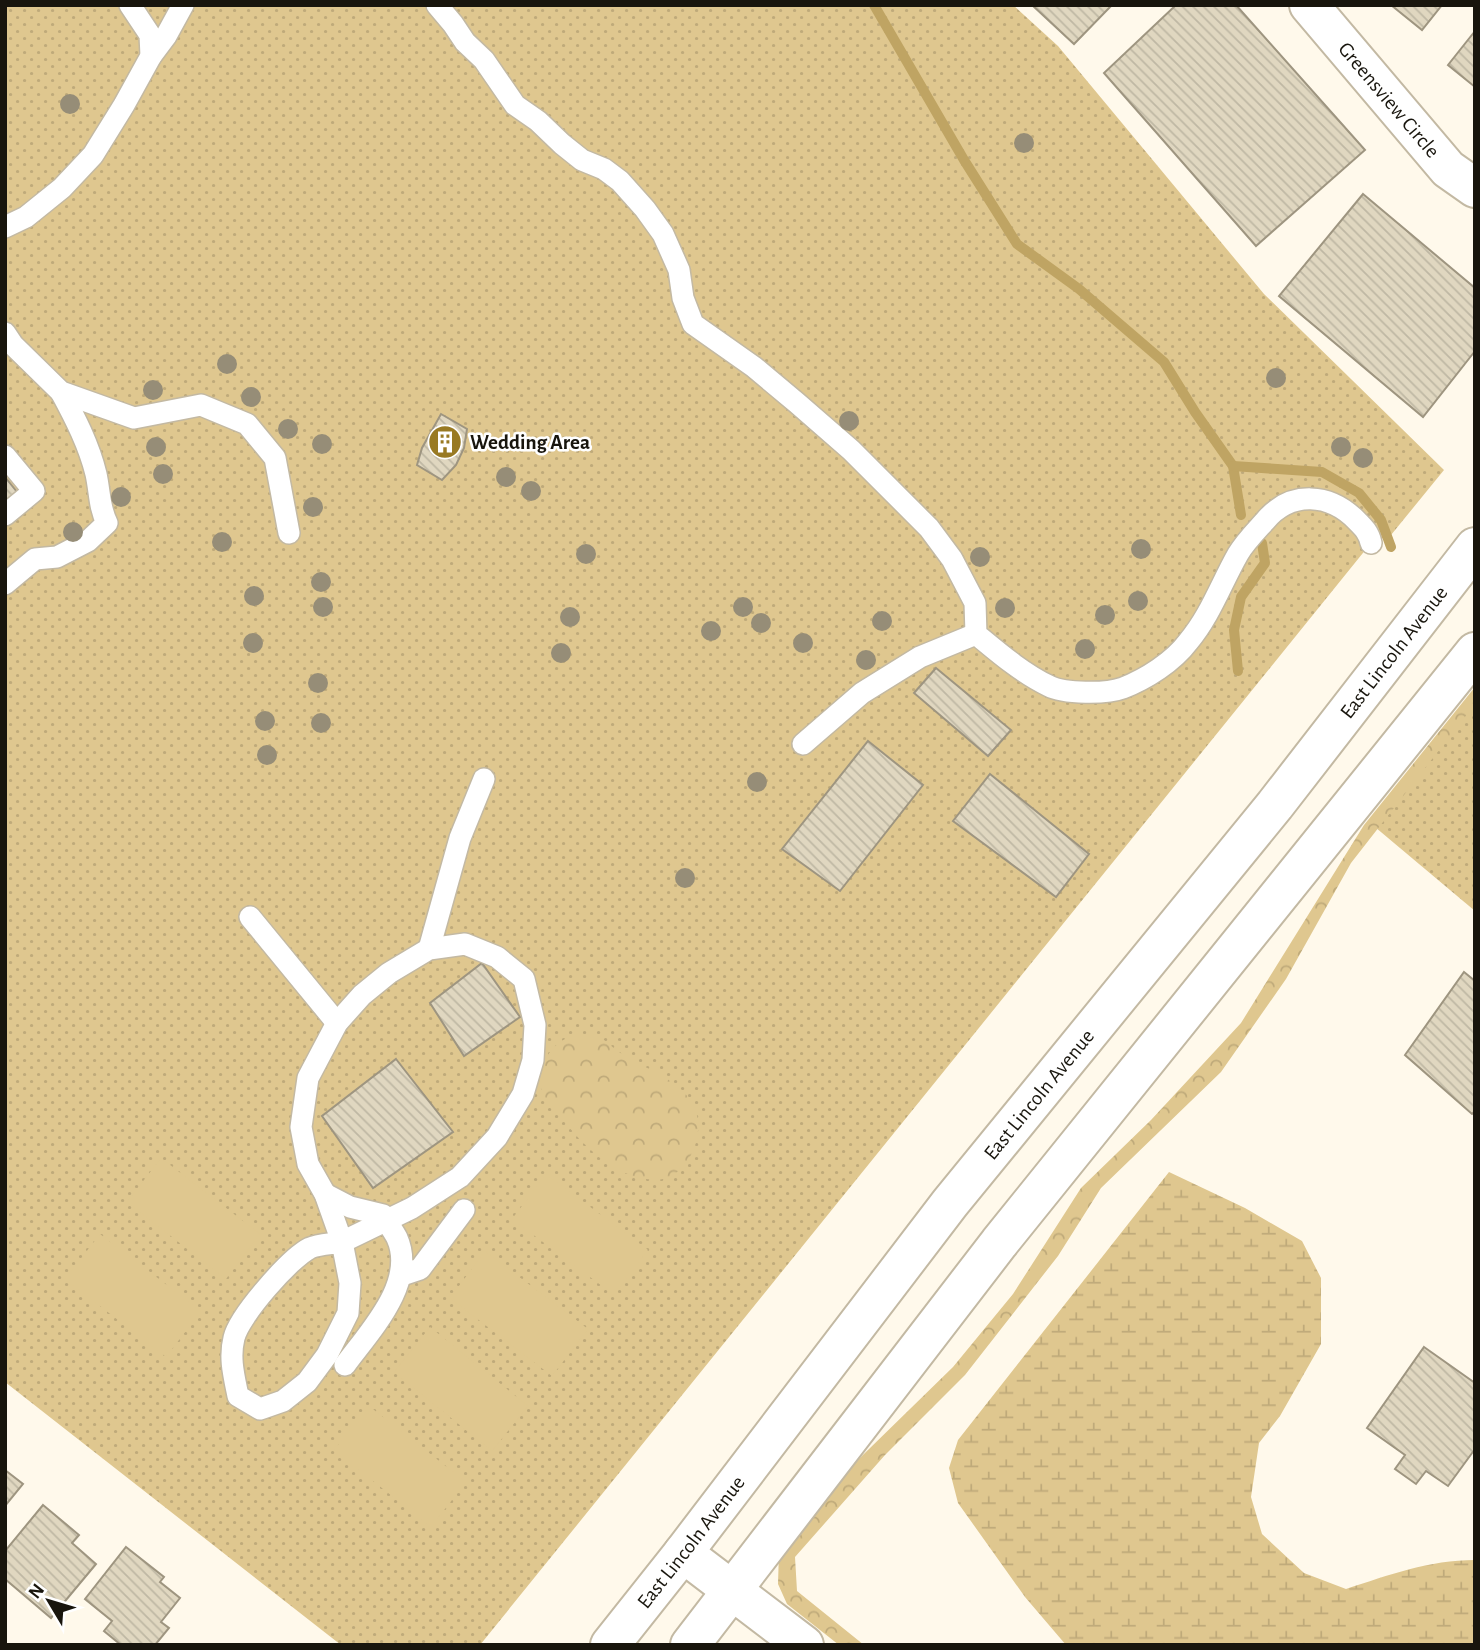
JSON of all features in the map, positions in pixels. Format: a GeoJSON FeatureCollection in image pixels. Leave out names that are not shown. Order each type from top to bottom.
{"type":"FeatureCollection","features":[{"type":"Feature","properties":{"kind":"main road","name":"Greensview Circle"},"geometry":{"type":"LineString","coordinates":[[1310,5],[1448,169],[1475,188]]}},
{"type":"Feature","properties":{"kind":"main road","name":"East Lincoln Avenue"},"geometry":{"type":"LineString","coordinates":[[610,1645],[950,1203],[1275,804],[1475,547]]}},
{"type":"Feature","properties":{"kind":"main road"},"geometry":{"type":"LineString","coordinates":[[690,1645],[999,1243],[1475,652]]}},
{"type":"Feature","properties":{"kind":"main road"},"geometry":{"type":"LineString","coordinates":[[683,1553],[804,1645]]}},
{"type":"Feature","properties":{"kind":"lane"},"geometry":{"type":"LineString","coordinates":[[130,5],[150,35],[151,56]]}},
{"type":"Feature","properties":{"kind":"lane"},"geometry":{"type":"LineString","coordinates":[[5,228],[26,217],[62,188],[93,155],[183,5]]}},
{"type":"Feature","properties":{"kind":"lane"},"geometry":{"type":"LineString","coordinates":[[437,5],[465,42],[484,60],[515,105],[538,121],[582,160],[604,169],[620,181],[645,209],[663,234],[679,270],[683,299],[693,324],[754,367],[797,403],[851,450],[929,528],[951,559],[975,603],[976,634],[1010,662],[1052,688],[1077,692],[1121,689],[1163,666],[1187,644],[1210,610],[1239,551],[1268,517],[1297,499],[1319,498],[1347,510],[1370,534],[1371,542]]}},
{"type":"Feature","properties":{"kind":"lane"},"geometry":{"type":"LineString","coordinates":[[8,343],[61,391],[134,418],[201,405],[247,424],[275,458],[289,533]]}},
{"type":"Feature","properties":{"kind":"lane"},"geometry":{"type":"LineString","coordinates":[[5,584],[35,559],[57,557],[88,541],[107,523],[101,510],[97,477],[90,452],[61,391]]}},
{"type":"Feature","properties":{"kind":"lane"},"geometry":{"type":"LineString","coordinates":[[5,456],[34,491],[5,515]]}},
{"type":"Feature","properties":{"kind":"lane"},"geometry":{"type":"LineString","coordinates":[[803,744],[862,692],[920,657],[976,634]]}},
{"type":"Feature","properties":{"kind":"lane"},"geometry":{"type":"LineString","coordinates":[[429,949],[460,838],[484,779]]}},
{"type":"Feature","properties":{"kind":"lane"},"geometry":{"type":"LineString","coordinates":[[250,917],[337,1023]]}},
{"type":"Feature","properties":{"kind":"lane"},"geometry":{"type":"LineString","coordinates":[[429,949],[380,980],[362,995],[337,1023],[307,1078],[301,1127],[308,1164],[325,1194],[342,1242],[349,1283],[348,1313],[327,1354],[307,1382],[283,1401],[260,1409],[239,1396],[231,1362],[235,1335],[253,1305],[288,1264],[311,1248],[342,1242],[412,1208],[460,1177],[497,1137],[523,1094],[533,1060],[535,1025],[524,979],[497,957],[465,944],[429,949]]}},
{"type":"Feature","properties":{"kind":"lane"},"geometry":{"type":"LineString","coordinates":[[325,1194],[350,1207],[383,1214],[398,1241],[402,1275],[389,1305],[345,1365]]}},
{"type":"Feature","properties":{"kind":"lane"},"geometry":{"type":"LineString","coordinates":[[402,1275],[419,1269],[464,1210]]}},
{"type":"Feature","properties":{"kind":"green space"},"geometry":{"type":"Polygon","coordinates":[[[5,5],[1013,5],[1058,46],[1264,294],[1444,470],[1391,535],[1371,543],[480,1645],[341,1645],[5,1382],[5,5]]]}},
{"type":"Feature","properties":{"kind":"green space"},"geometry":{"type":"Polygon","coordinates":[[[1475,687],[1475,704],[1351,863],[1286,979],[1221,1072],[1101,1188],[1058,1256],[965,1375],[885,1455],[795,1557],[797,1591],[864,1645],[839,1645],[787,1604],[778,1584],[779,1551],[826,1491],[953,1367],[1013,1294],[1081,1188],[1151,1120],[1241,1023],[1364,825],[1475,687]]]}},
{"type":"Feature","properties":{"kind":"green space"},"geometry":{"type":"Polygon","coordinates":[[[1475,693],[1475,911],[1369,822],[1475,693]]]}},
{"type":"Feature","properties":{"kind":"green space"},"geometry":{"type":"Polygon","coordinates":[[[586,1036],[604,1040],[629,1058],[672,1082],[689,1099],[698,1119],[697,1140],[688,1160],[673,1175],[660,1180],[646,1179],[613,1167],[581,1141],[545,1097],[540,1074],[549,1053],[565,1039],[586,1036]]]}},
{"type":"Feature","properties":{"kind":"green space"},"geometry":{"type":"Polygon","coordinates":[[[161,1158],[260,1234],[226,1279],[127,1202],[161,1158]]]}},
{"type":"Feature","properties":{"kind":"green space"},"geometry":{"type":"Polygon","coordinates":[[[1169,1172],[1245,1208],[1302,1241],[1321,1278],[1321,1344],[1280,1416],[1259,1443],[1251,1497],[1262,1534],[1304,1573],[1346,1589],[1425,1565],[1475,1560],[1475,1645],[1066,1645],[1025,1597],[958,1503],[949,1468],[958,1440],[1169,1172]]]}},
{"type":"Feature","properties":{"kind":"green space"},"geometry":{"type":"Polygon","coordinates":[[[546,1174],[648,1250],[614,1295],[512,1219],[546,1174]]]}},
{"type":"Feature","properties":{"kind":"green space"},"geometry":{"type":"Polygon","coordinates":[[[100,1234],[201,1311],[166,1357],[65,1279],[100,1234]]]}},
{"type":"Feature","properties":{"kind":"green space"},"geometry":{"type":"Polygon","coordinates":[[[485,1251],[588,1329],[552,1376],[450,1298],[485,1251]]]}},
{"type":"Feature","properties":{"kind":"green space"},"geometry":{"type":"Polygon","coordinates":[[[430,1327],[528,1406],[492,1451],[394,1372],[430,1327]]]}},
{"type":"Feature","properties":{"kind":"green space"},"geometry":{"type":"Polygon","coordinates":[[[369,1406],[466,1482],[431,1527],[334,1450],[369,1406]]]}},
{"type":"Feature","properties":{"kind":"building"},"geometry":{"type":"Polygon","coordinates":[[[1032,5],[1112,5],[1074,44],[1032,5]]]}},
{"type":"Feature","properties":{"kind":"building"},"geometry":{"type":"Polygon","coordinates":[[[1176,5],[1236,5],[1365,150],[1256,246],[1104,73],[1176,5]]]}},
{"type":"Feature","properties":{"kind":"building"},"geometry":{"type":"Polygon","coordinates":[[[1391,5],[1442,5],[1422,30],[1391,5]]]}},
{"type":"Feature","properties":{"kind":"building"},"geometry":{"type":"Polygon","coordinates":[[[1475,31],[1475,87],[1448,65],[1475,31]]]}},
{"type":"Feature","properties":{"kind":"building"},"geometry":{"type":"Polygon","coordinates":[[[1363,194],[1475,288],[1475,351],[1423,417],[1279,296],[1363,194]]]}},
{"type":"Feature","properties":{"kind":"building","name":"Wedding Area"},"geometry":{"type":"Polygon","coordinates":[[[441,414],[467,429],[464,448],[456,465],[442,480],[417,465],[422,448],[441,414]]]}},
{"type":"Feature","properties":{"kind":"building"},"geometry":{"type":"Polygon","coordinates":[[[5,477],[17,492],[5,502],[5,477]]]}},
{"type":"Feature","properties":{"kind":"building"},"geometry":{"type":"Polygon","coordinates":[[[936,668],[1011,730],[988,756],[914,693],[936,668]]]}},
{"type":"Feature","properties":{"kind":"building"},"geometry":{"type":"Polygon","coordinates":[[[868,741],[923,785],[840,891],[782,849],[868,741]]]}},
{"type":"Feature","properties":{"kind":"building"},"geometry":{"type":"Polygon","coordinates":[[[990,774],[1089,854],[1056,897],[953,821],[990,774]]]}},
{"type":"Feature","properties":{"kind":"building"},"geometry":{"type":"Polygon","coordinates":[[[482,963],[520,1017],[464,1056],[430,1003],[482,963]]]}},
{"type":"Feature","properties":{"kind":"building"},"geometry":{"type":"Polygon","coordinates":[[[1464,972],[1475,981],[1475,1111],[1472,1114],[1405,1055],[1464,972]]]}},
{"type":"Feature","properties":{"kind":"building"},"geometry":{"type":"Polygon","coordinates":[[[396,1059],[453,1132],[373,1188],[322,1116],[396,1059]]]}},
{"type":"Feature","properties":{"kind":"building"},"geometry":{"type":"Polygon","coordinates":[[[1424,1347],[1475,1383],[1475,1449],[1448,1486],[1426,1471],[1416,1484],[1395,1469],[1405,1455],[1367,1428],[1424,1347]]]}},
{"type":"Feature","properties":{"kind":"building"},"geometry":{"type":"Polygon","coordinates":[[[5,1470],[23,1484],[5,1506],[5,1470]]]}},
{"type":"Feature","properties":{"kind":"building"},"geometry":{"type":"Polygon","coordinates":[[[43,1505],[79,1535],[72,1543],[96,1564],[51,1618],[5,1579],[5,1551],[43,1505]]]}},
{"type":"Feature","properties":{"kind":"building"},"geometry":{"type":"Polygon","coordinates":[[[126,1547],[164,1577],[160,1582],[180,1598],[161,1622],[169,1628],[155,1645],[121,1645],[104,1631],[112,1621],[85,1599],[126,1547]]]}},
{"type":"Feature","properties":{"kind":"waterway"},"geometry":{"type":"LineString","coordinates":[[874,5],[964,160],[1017,244],[1079,289],[1164,362],[1233,466],[1241,515]]}},
{"type":"Feature","properties":{"kind":"waterway"},"geometry":{"type":"LineString","coordinates":[[1233,466],[1322,472],[1359,493],[1381,520],[1391,547]]}},
{"type":"Feature","properties":{"kind":"waterway"},"geometry":{"type":"LineString","coordinates":[[1238,671],[1234,630],[1241,597],[1265,563],[1262,543]]}},
{"type":"Feature","properties":{"kind":"place","name":"Wedding Area"},"geometry":{"type":"Point","coordinates":[445,442]}}]}
